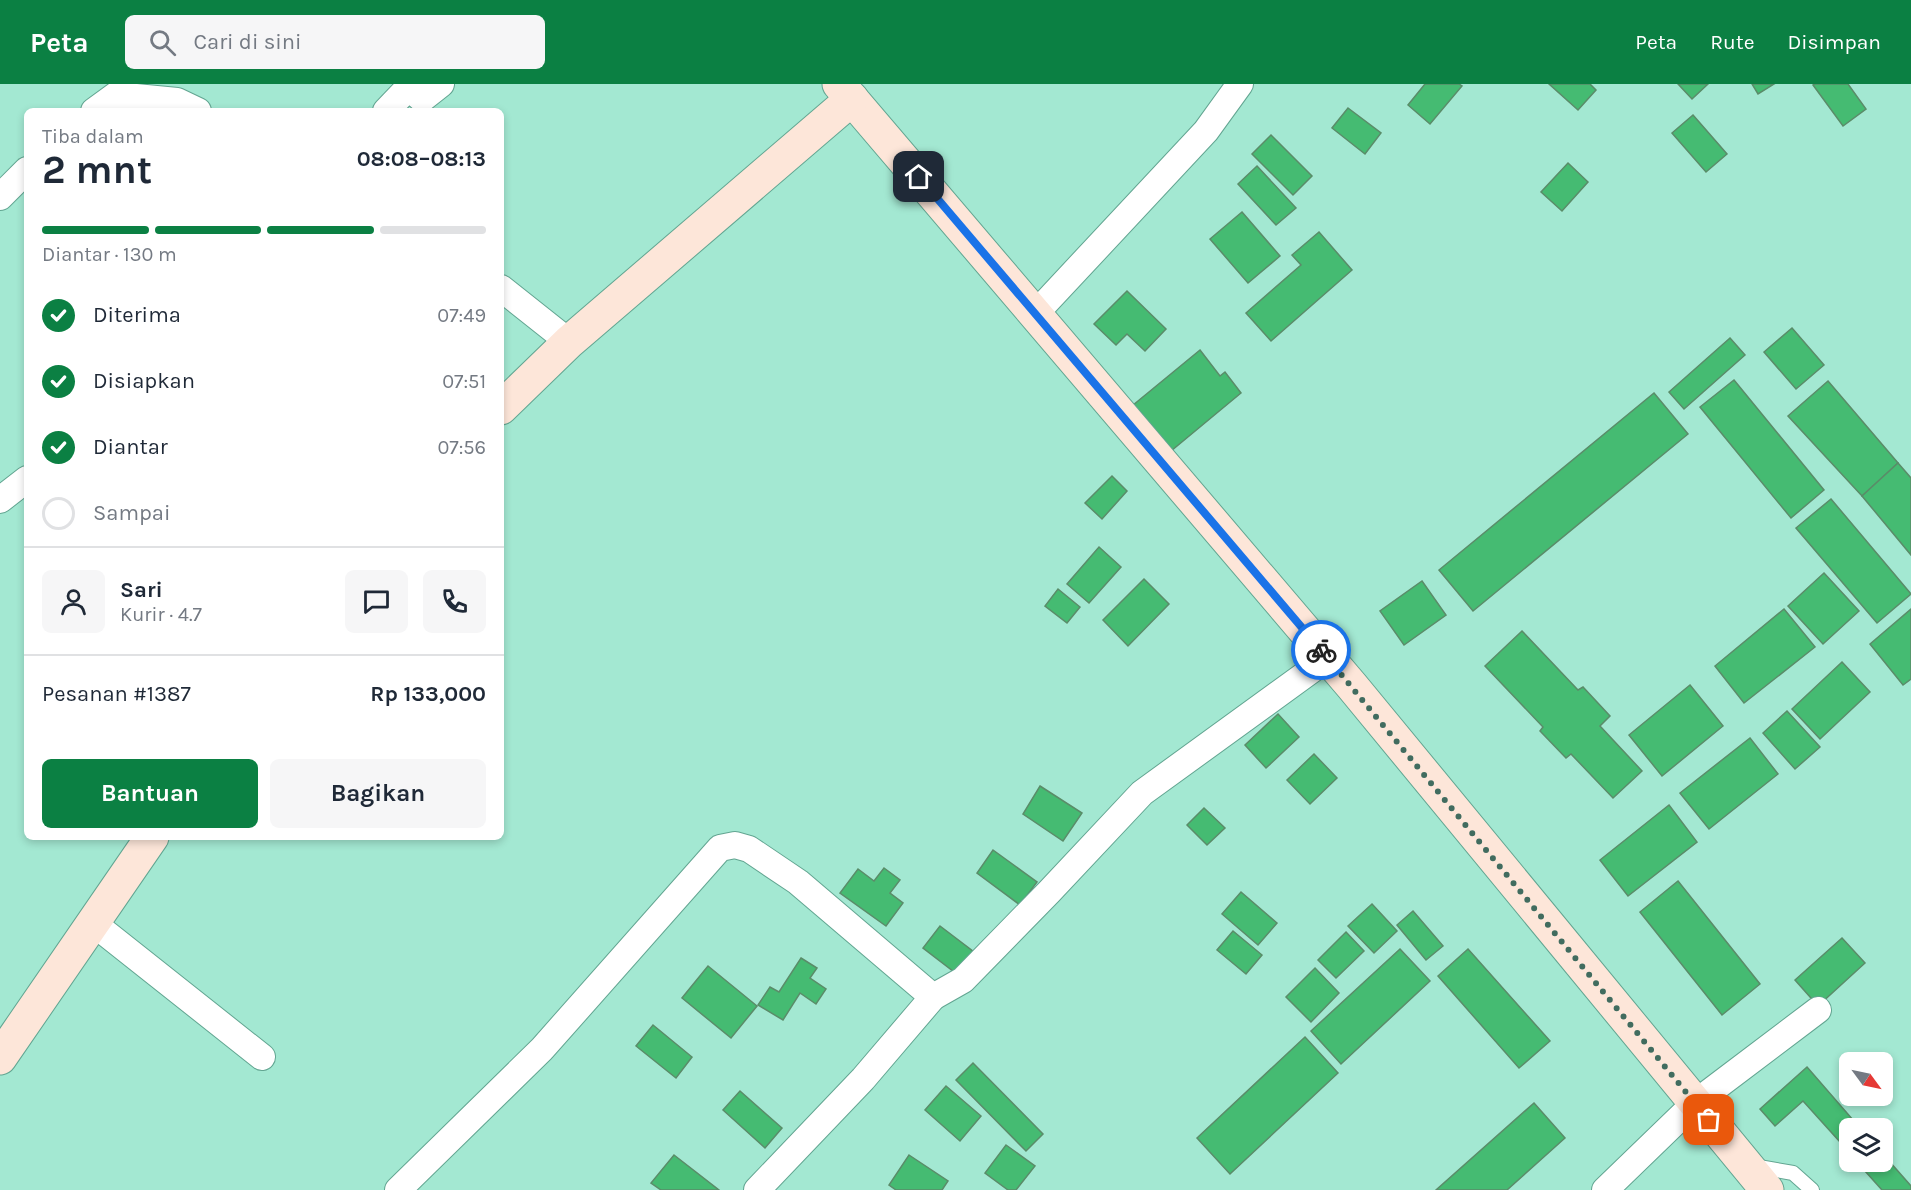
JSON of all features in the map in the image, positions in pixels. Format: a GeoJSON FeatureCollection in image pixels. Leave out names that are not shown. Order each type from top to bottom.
{"type":"FeatureCollection","features":[{"type":"Feature","properties":{"kind":"main road"},"geometry":{"type":"LineString","coordinates":[[504,405],[569,342],[845,91],[1328,658],[1757,1178]]}},
{"type":"Feature","properties":{"kind":"main road"},"geometry":{"type":"LineString","coordinates":[[0,1058],[150,840]]}},
{"type":"Feature","properties":{"kind":"street"},"geometry":{"type":"LineString","coordinates":[[389,108],[407,89],[412,90],[422,99],[441,84]]}},
{"type":"Feature","properties":{"kind":"street"},"geometry":{"type":"LineString","coordinates":[[1036,313],[1206,131],[1240,84]]}},
{"type":"Feature","properties":{"kind":"street"},"geometry":{"type":"LineString","coordinates":[[98,108],[116,95],[177,102],[191,108]]}},
{"type":"Feature","properties":{"kind":"street"},"geometry":{"type":"LineString","coordinates":[[2,192],[24,173]]}},
{"type":"Feature","properties":{"kind":"street"},"geometry":{"type":"LineString","coordinates":[[504,290],[569,342]]}},
{"type":"Feature","properties":{"kind":"street"},"geometry":{"type":"LineString","coordinates":[[0,500],[24,481]]}},
{"type":"Feature","properties":{"kind":"street"},"geometry":{"type":"LineString","coordinates":[[757,1190],[862,1079],[933,997],[963,980],[1142,793],[1328,658]]}},
{"type":"Feature","properties":{"kind":"street"},"geometry":{"type":"LineString","coordinates":[[398,1190],[542,1049],[720,848],[735,845],[749,849],[798,882],[933,997]]}},
{"type":"Feature","properties":{"kind":"street"},"geometry":{"type":"LineString","coordinates":[[93,923],[262,1057]]}},
{"type":"Feature","properties":{"kind":"street"},"geometry":{"type":"LineString","coordinates":[[1605,1190],[1695,1103],[1818,1010]]}},
{"type":"Feature","properties":{"kind":"lane"},"geometry":{"type":"LineString","coordinates":[[1757,1178],[1793,1173],[1812,1190]]}},
{"type":"Feature","properties":{"kind":"building"},"geometry":{"type":"Polygon","coordinates":[[[1425,84],[1459,84],[1462,86],[1430,124],[1408,105],[1425,84]]]}},
{"type":"Feature","properties":{"kind":"building"},"geometry":{"type":"Polygon","coordinates":[[[1549,84],[1590,84],[1596,90],[1578,110],[1549,84]]]}},
{"type":"Feature","properties":{"kind":"building"},"geometry":{"type":"Polygon","coordinates":[[[1678,84],[1708,84],[1692,99],[1678,84]]]}},
{"type":"Feature","properties":{"kind":"building"},"geometry":{"type":"Polygon","coordinates":[[[1752,84],[1774,84],[1758,94],[1752,84]]]}},
{"type":"Feature","properties":{"kind":"building"},"geometry":{"type":"Polygon","coordinates":[[[1848,84],[1866,109],[1843,126],[1813,85],[1848,84]]]}},
{"type":"Feature","properties":{"kind":"building"},"geometry":{"type":"Polygon","coordinates":[[[1348,108],[1381,133],[1365,154],[1332,128],[1348,108]]]}},
{"type":"Feature","properties":{"kind":"building"},"geometry":{"type":"Polygon","coordinates":[[[1693,115],[1727,154],[1706,172],[1672,133],[1693,115]]]}},
{"type":"Feature","properties":{"kind":"building"},"geometry":{"type":"Polygon","coordinates":[[[1271,135],[1312,176],[1293,195],[1252,154],[1271,135]]]}},
{"type":"Feature","properties":{"kind":"building"},"geometry":{"type":"Polygon","coordinates":[[[1568,163],[1588,182],[1562,211],[1541,192],[1568,163]]]}},
{"type":"Feature","properties":{"kind":"building"},"geometry":{"type":"Polygon","coordinates":[[[1257,166],[1296,208],[1276,225],[1238,184],[1257,166]]]}},
{"type":"Feature","properties":{"kind":"building"},"geometry":{"type":"Polygon","coordinates":[[[1242,212],[1280,256],[1248,283],[1210,239],[1242,212]]]}},
{"type":"Feature","properties":{"kind":"building"},"geometry":{"type":"Polygon","coordinates":[[[1319,232],[1352,270],[1271,341],[1246,313],[1301,265],[1292,255],[1319,232]]]}},
{"type":"Feature","properties":{"kind":"building"},"geometry":{"type":"Polygon","coordinates":[[[1127,291],[1166,329],[1145,351],[1127,334],[1116,345],[1094,324],[1127,291]]]}},
{"type":"Feature","properties":{"kind":"building"},"geometry":{"type":"Polygon","coordinates":[[[1792,328],[1824,365],[1796,389],[1764,352],[1792,328]]]}},
{"type":"Feature","properties":{"kind":"building"},"geometry":{"type":"Polygon","coordinates":[[[1730,338],[1745,355],[1684,409],[1669,392],[1730,338]]]}},
{"type":"Feature","properties":{"kind":"building"},"geometry":{"type":"Polygon","coordinates":[[[1200,350],[1220,376],[1225,372],[1241,393],[1165,456],[1127,410],[1200,350]]]}},
{"type":"Feature","properties":{"kind":"building"},"geometry":{"type":"Polygon","coordinates":[[[1734,380],[1824,490],[1791,518],[1700,407],[1734,380]]]}},
{"type":"Feature","properties":{"kind":"building"},"geometry":{"type":"Polygon","coordinates":[[[1828,381],[1898,463],[1862,496],[1788,416],[1828,381]]]}},
{"type":"Feature","properties":{"kind":"building"},"geometry":{"type":"Polygon","coordinates":[[[1654,393],[1688,434],[1473,611],[1439,570],[1654,393]]]}},
{"type":"Feature","properties":{"kind":"building"},"geometry":{"type":"Polygon","coordinates":[[[1898,463],[1911,478],[1911,555],[1862,496],[1898,463]]]}},
{"type":"Feature","properties":{"kind":"building"},"geometry":{"type":"Polygon","coordinates":[[[1112,476],[1127,491],[1102,519],[1085,503],[1112,476]]]}},
{"type":"Feature","properties":{"kind":"building"},"geometry":{"type":"Polygon","coordinates":[[[1831,499],[1911,594],[1877,623],[1796,528],[1831,499]]]}},
{"type":"Feature","properties":{"kind":"building"},"geometry":{"type":"Polygon","coordinates":[[[1099,547],[1121,567],[1089,603],[1067,584],[1099,547]]]}},
{"type":"Feature","properties":{"kind":"building"},"geometry":{"type":"Polygon","coordinates":[[[1824,573],[1859,611],[1823,644],[1788,606],[1824,573]]]}},
{"type":"Feature","properties":{"kind":"building"},"geometry":{"type":"Polygon","coordinates":[[[1144,579],[1169,604],[1128,646],[1103,620],[1144,579]]]}},
{"type":"Feature","properties":{"kind":"building"},"geometry":{"type":"Polygon","coordinates":[[[1422,581],[1446,615],[1404,645],[1380,611],[1422,581]]]}},
{"type":"Feature","properties":{"kind":"building"},"geometry":{"type":"Polygon","coordinates":[[[1058,589],[1080,607],[1067,623],[1045,606],[1058,589]]]}},
{"type":"Feature","properties":{"kind":"building"},"geometry":{"type":"Polygon","coordinates":[[[1784,609],[1815,647],[1744,703],[1715,666],[1784,609]]]}},
{"type":"Feature","properties":{"kind":"building"},"geometry":{"type":"Polygon","coordinates":[[[1911,609],[1911,679],[1903,685],[1870,644],[1911,609]]]}},
{"type":"Feature","properties":{"kind":"building"},"geometry":{"type":"Polygon","coordinates":[[[1522,631],[1578,690],[1583,687],[1610,716],[1600,726],[1642,771],[1613,798],[1571,754],[1566,758],[1540,731],[1543,727],[1485,666],[1522,631]]]}},
{"type":"Feature","properties":{"kind":"building"},"geometry":{"type":"Polygon","coordinates":[[[1842,662],[1870,692],[1820,739],[1792,709],[1842,662]]]}},
{"type":"Feature","properties":{"kind":"building"},"geometry":{"type":"Polygon","coordinates":[[[1690,685],[1723,726],[1662,776],[1629,735],[1690,685]]]}},
{"type":"Feature","properties":{"kind":"building"},"geometry":{"type":"Polygon","coordinates":[[[1787,711],[1820,747],[1795,769],[1763,733],[1787,711]]]}},
{"type":"Feature","properties":{"kind":"building"},"geometry":{"type":"Polygon","coordinates":[[[1278,714],[1299,737],[1266,768],[1245,745],[1278,714]]]}},
{"type":"Feature","properties":{"kind":"building"},"geometry":{"type":"Polygon","coordinates":[[[1750,738],[1778,774],[1709,829],[1680,793],[1750,738]]]}},
{"type":"Feature","properties":{"kind":"building"},"geometry":{"type":"Polygon","coordinates":[[[1314,754],[1337,778],[1310,804],[1287,780],[1314,754]]]}},
{"type":"Feature","properties":{"kind":"building"},"geometry":{"type":"Polygon","coordinates":[[[1040,786],[1082,813],[1063,841],[1023,814],[1040,786]]]}},
{"type":"Feature","properties":{"kind":"building"},"geometry":{"type":"Polygon","coordinates":[[[1669,805],[1697,842],[1628,896],[1600,860],[1669,805]]]}},
{"type":"Feature","properties":{"kind":"building"},"geometry":{"type":"Polygon","coordinates":[[[1204,808],[1225,828],[1207,845],[1187,825],[1204,808]]]}},
{"type":"Feature","properties":{"kind":"building"},"geometry":{"type":"Polygon","coordinates":[[[993,850],[1037,882],[1020,905],[977,873],[993,850]]]}},
{"type":"Feature","properties":{"kind":"building"},"geometry":{"type":"Polygon","coordinates":[[[884,868],[900,880],[890,893],[903,903],[886,926],[840,893],[858,869],[874,881],[884,868]]]}},
{"type":"Feature","properties":{"kind":"building"},"geometry":{"type":"Polygon","coordinates":[[[1678,881],[1760,984],[1722,1015],[1640,912],[1678,881]]]}},
{"type":"Feature","properties":{"kind":"building"},"geometry":{"type":"Polygon","coordinates":[[[1241,892],[1277,923],[1258,945],[1222,914],[1241,892]]]}},
{"type":"Feature","properties":{"kind":"building"},"geometry":{"type":"Polygon","coordinates":[[[1372,904],[1397,931],[1374,953],[1348,926],[1372,904]]]}},
{"type":"Feature","properties":{"kind":"building"},"geometry":{"type":"Polygon","coordinates":[[[1413,911],[1443,946],[1426,960],[1397,925],[1413,911]]]}},
{"type":"Feature","properties":{"kind":"building"},"geometry":{"type":"Polygon","coordinates":[[[940,926],[974,952],[958,975],[923,948],[940,926]]]}},
{"type":"Feature","properties":{"kind":"building"},"geometry":{"type":"Polygon","coordinates":[[[1233,931],[1262,955],[1246,974],[1217,950],[1233,931]]]}},
{"type":"Feature","properties":{"kind":"building"},"geometry":{"type":"Polygon","coordinates":[[[1346,932],[1364,951],[1336,978],[1318,960],[1346,932]]]}},
{"type":"Feature","properties":{"kind":"building"},"geometry":{"type":"Polygon","coordinates":[[[1842,938],[1865,963],[1818,1006],[1795,980],[1842,938]]]}},
{"type":"Feature","properties":{"kind":"building"},"geometry":{"type":"Polygon","coordinates":[[[1400,949],[1430,981],[1341,1064],[1311,1031],[1400,949]]]}},
{"type":"Feature","properties":{"kind":"building"},"geometry":{"type":"Polygon","coordinates":[[[1468,949],[1550,1041],[1519,1068],[1438,976],[1468,949]]]}},
{"type":"Feature","properties":{"kind":"building"},"geometry":{"type":"Polygon","coordinates":[[[801,958],[817,968],[810,978],[826,989],[816,1004],[800,993],[783,1020],[758,1005],[770,987],[779,992],[801,958]]]}},
{"type":"Feature","properties":{"kind":"building"},"geometry":{"type":"Polygon","coordinates":[[[708,966],[757,1006],[731,1038],[682,998],[708,966]]]}},
{"type":"Feature","properties":{"kind":"building"},"geometry":{"type":"Polygon","coordinates":[[[1315,968],[1339,993],[1311,1022],[1286,997],[1315,968]]]}},
{"type":"Feature","properties":{"kind":"building"},"geometry":{"type":"Polygon","coordinates":[[[653,1025],[692,1057],[676,1078],[636,1046],[653,1025]]]}},
{"type":"Feature","properties":{"kind":"building"},"geometry":{"type":"Polygon","coordinates":[[[1305,1037],[1338,1073],[1230,1174],[1197,1138],[1305,1037]]]}},
{"type":"Feature","properties":{"kind":"building"},"geometry":{"type":"Polygon","coordinates":[[[973,1063],[1043,1134],[1026,1151],[956,1080],[973,1063]]]}},
{"type":"Feature","properties":{"kind":"building"},"geometry":{"type":"Polygon","coordinates":[[[1807,1067],[1851,1118],[1839,1118],[1839,1141],[1803,1101],[1775,1126],[1760,1109],[1807,1067]]]}},
{"type":"Feature","properties":{"kind":"building"},"geometry":{"type":"Polygon","coordinates":[[[946,1086],[981,1116],[960,1141],[925,1110],[946,1086]]]}},
{"type":"Feature","properties":{"kind":"building"},"geometry":{"type":"Polygon","coordinates":[[[740,1091],[782,1128],[765,1148],[723,1110],[740,1091]]]}},
{"type":"Feature","properties":{"kind":"building"},"geometry":{"type":"Polygon","coordinates":[[[1534,1103],[1565,1138],[1507,1190],[1436,1190],[1534,1103]]]}},
{"type":"Feature","properties":{"kind":"building"},"geometry":{"type":"Polygon","coordinates":[[[1006,1145],[1035,1166],[1016,1190],[1008,1190],[985,1173],[1006,1145]]]}},
{"type":"Feature","properties":{"kind":"building"},"geometry":{"type":"Polygon","coordinates":[[[674,1155],[719,1190],[661,1190],[651,1183],[674,1155]]]}},
{"type":"Feature","properties":{"kind":"building"},"geometry":{"type":"Polygon","coordinates":[[[909,1155],[948,1181],[942,1190],[896,1190],[889,1185],[909,1155]]]}},
{"type":"Feature","properties":{"kind":"building"},"geometry":{"type":"Polygon","coordinates":[[[1893,1166],[1911,1186],[1911,1190],[1882,1190],[1866,1172],[1893,1172],[1893,1166]]]}},
{"type":"Feature","properties":{"kind":"way so far"},"geometry":{"type":"LineString","coordinates":[[1321,650],[1709,1120]]}},
{"type":"Feature","properties":{"kind":"route"},"geometry":{"type":"LineString","coordinates":[[919,177],[1321,650]]}}]}
